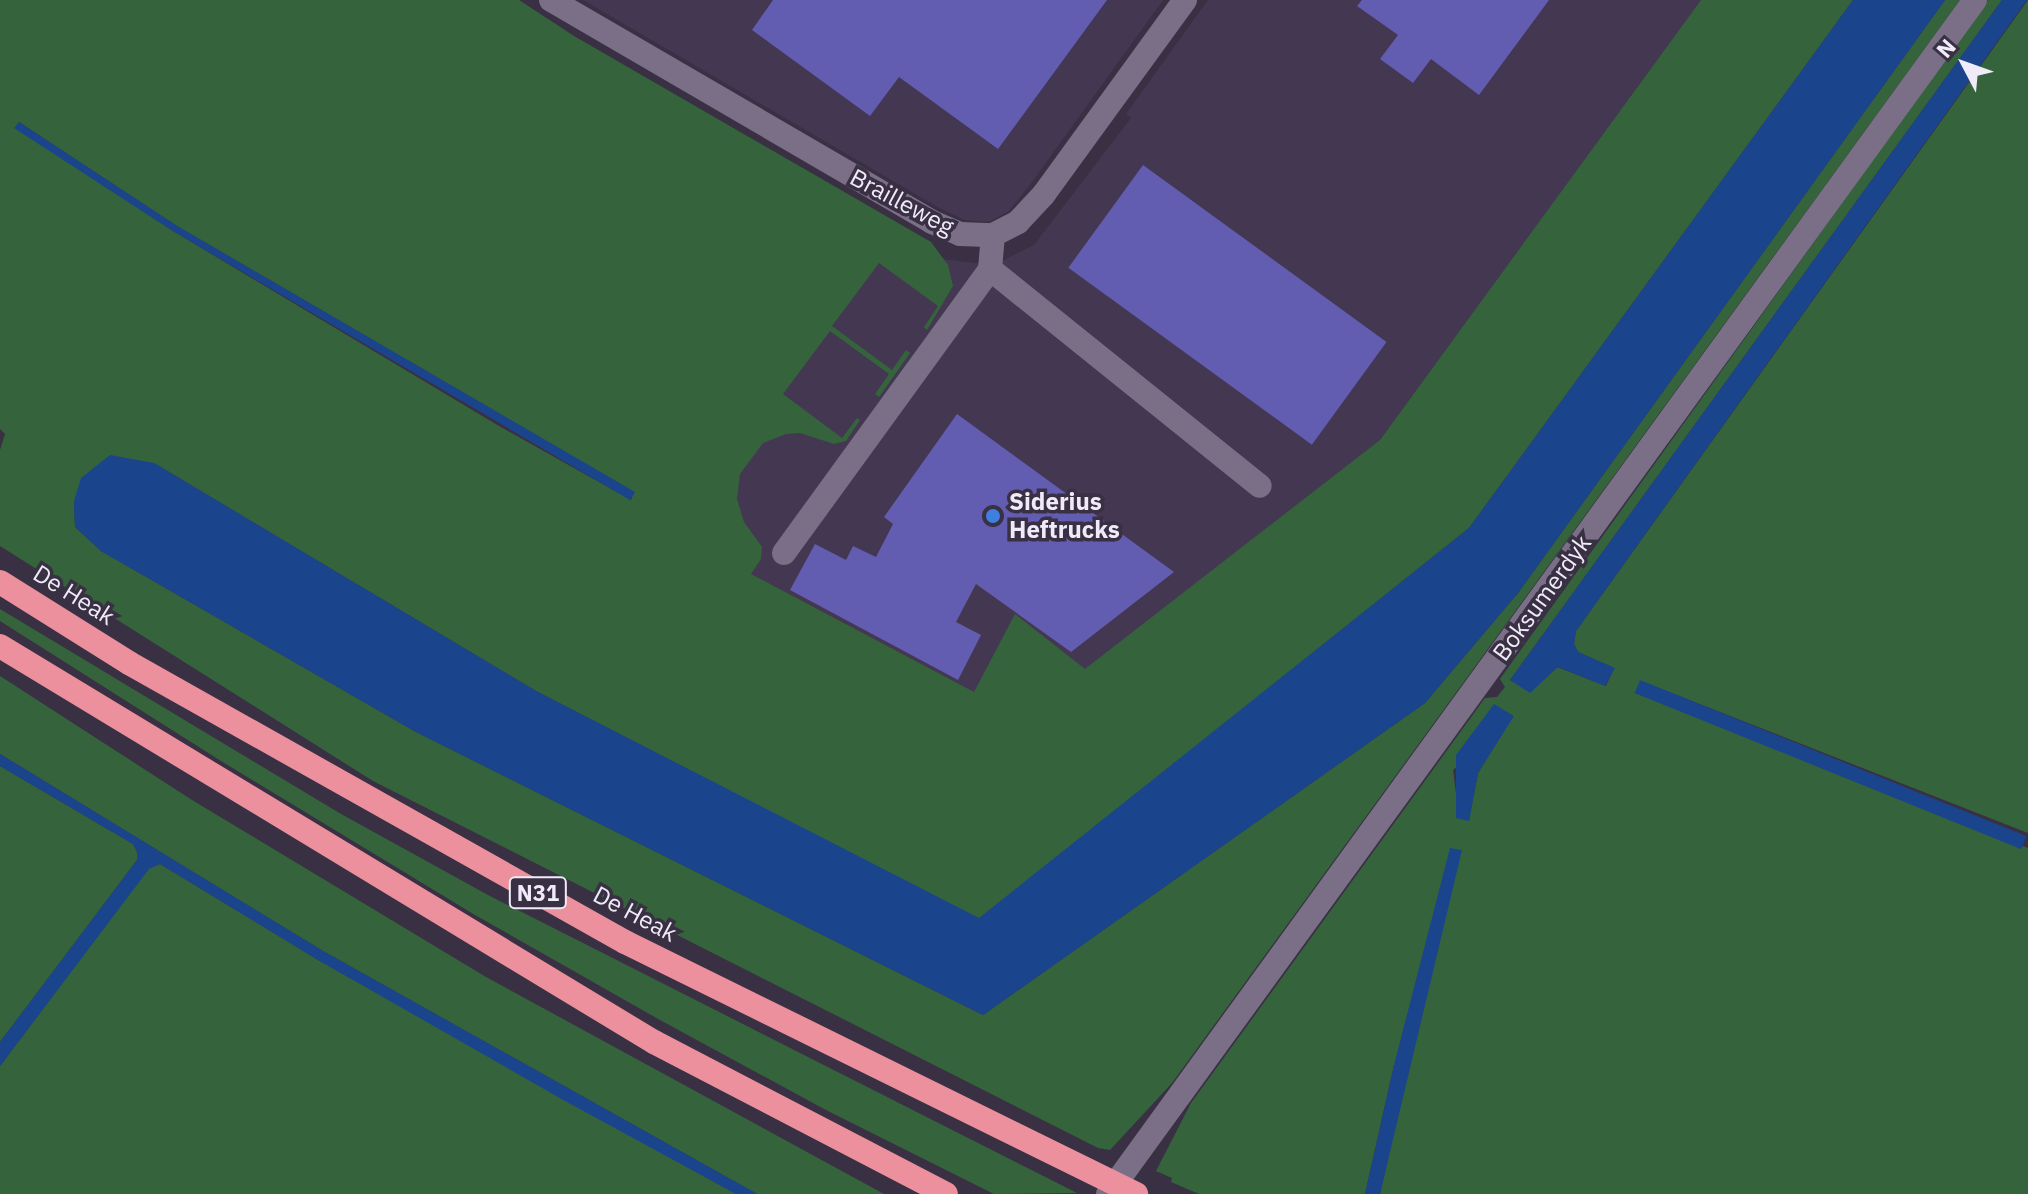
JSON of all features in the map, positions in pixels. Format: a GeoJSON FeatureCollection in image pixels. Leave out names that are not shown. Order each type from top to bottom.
{"type":"FeatureCollection","features":[{"type":"Feature","properties":{"kind":"highway","name":"De Heak"},"geometry":{"type":"LineString","coordinates":[[0,582],[129,663],[625,942],[1136,1194]]}},
{"type":"Feature","properties":{"kind":"highway"},"geometry":{"type":"LineString","coordinates":[[0,646],[654,1042],[946,1194]]}},
{"type":"Feature","properties":{"kind":"street","name":"Brailleweg"},"geometry":{"type":"LineString","coordinates":[[551,0],[932,222],[960,234],[993,235]]}},
{"type":"Feature","properties":{"kind":"street"},"geometry":{"type":"LineString","coordinates":[[784,553],[990,269],[993,235],[1018,222],[1044,194],[1185,0]]}},
{"type":"Feature","properties":{"kind":"street","name":"Boksumerdyk"},"geometry":{"type":"LineString","coordinates":[[1108,1194],[1975,0]]}},
{"type":"Feature","properties":{"kind":"street"},"geometry":{"type":"LineString","coordinates":[[990,269],[1260,486]]}},
{"type":"Feature","properties":{"kind":"shaded area"},"geometry":{"type":"Polygon","coordinates":[[[583,0],[1163,0],[1032,182],[1009,211],[989,222],[965,220],[939,208],[583,0]]]}},
{"type":"Feature","properties":{"kind":"shaded area"},"geometry":{"type":"Polygon","coordinates":[[[1208,0],[1701,0],[1380,440],[1008,731],[675,558],[876,223],[943,259],[974,263],[1002,261],[1034,245],[1131,118],[1126,114],[1208,0]]]}},
{"type":"Feature","properties":{"kind":"green space"},"geometry":{"type":"Polygon","coordinates":[[[0,0],[519,0],[574,36],[931,242],[948,265],[953,286],[927,330],[924,327],[938,306],[879,263],[832,326],[892,370],[906,350],[910,353],[879,397],[875,394],[889,374],[830,331],[783,394],[842,438],[857,418],[860,420],[846,441],[834,444],[800,433],[786,434],[763,443],[740,474],[737,499],[744,522],[762,547],[761,559],[751,574],[974,692],[1015,614],[1085,669],[1380,440],[1701,0],[1853,0],[1469,528],[979,919],[536,691],[154,463],[74,501],[75,527],[101,551],[416,732],[983,1015],[1425,703],[1518,593],[1945,0],[1960,0],[1172,1083],[1110,1150],[1098,1148],[373,781],[0,546],[0,450],[5,434],[0,429],[0,0]],[[19,122],[15,128],[173,231],[499,426],[631,500],[634,492],[177,226],[19,122]]]}},
{"type":"Feature","properties":{"kind":"green space"},"geometry":{"type":"Polygon","coordinates":[[[1988,0],[2002,0],[1510,680],[1530,692],[1557,667],[1606,686],[1614,668],[1578,652],[1574,644],[1576,631],[2028,0],[2028,833],[1641,681],[1635,693],[2028,848],[2028,1194],[1380,1194],[1408,1068],[1394,1065],[1365,1194],[1199,1194],[1171,1182],[1172,1178],[1156,1171],[1191,1103],[1485,698],[1497,697],[1505,687],[1500,679],[1988,0]],[[1513,716],[1453,770],[1456,794],[1469,820],[1478,773],[1513,716]]]}},
{"type":"Feature","properties":{"kind":"green space"},"geometry":{"type":"Polygon","coordinates":[[[0,609],[341,814],[488,895],[1077,1193],[994,1194],[826,1110],[660,1020],[475,915],[221,761],[0,621],[0,609]]]}},
{"type":"Feature","properties":{"kind":"green space"},"geometry":{"type":"Polygon","coordinates":[[[0,676],[192,800],[486,977],[884,1194],[757,1194],[323,951],[0,754],[0,676]]]}},
{"type":"Feature","properties":{"kind":"green space"},"geometry":{"type":"Polygon","coordinates":[[[0,766],[133,844],[137,860],[0,1042],[0,766]]]}},
{"type":"Feature","properties":{"kind":"green space"},"geometry":{"type":"Polygon","coordinates":[[[160,864],[318,960],[736,1194],[0,1194],[0,1066],[149,868],[160,864]]]}},
{"type":"Feature","properties":{"kind":"water"},"geometry":{"type":"Polygon","coordinates":[[[1853,0],[1945,0],[1518,593],[1425,703],[983,1015],[416,732],[101,551],[75,527],[74,501],[81,478],[110,455],[154,463],[536,691],[979,918],[1469,528],[1853,0]]]}},
{"type":"Feature","properties":{"kind":"water"},"geometry":{"type":"Polygon","coordinates":[[[2002,0],[2027,0],[1576,631],[1574,644],[1578,652],[1615,668],[1605,686],[1558,667],[1530,693],[1510,680],[2002,0]]]}},
{"type":"Feature","properties":{"kind":"water"},"geometry":{"type":"Polygon","coordinates":[[[19,122],[177,226],[635,492],[630,500],[173,231],[14,128],[19,122]]]}},
{"type":"Feature","properties":{"kind":"water"},"geometry":{"type":"Polygon","coordinates":[[[1640,680],[2027,836],[2021,849],[1635,693],[1640,680]]]}},
{"type":"Feature","properties":{"kind":"water"},"geometry":{"type":"Polygon","coordinates":[[[1494,704],[1514,716],[1478,773],[1469,821],[1456,818],[1456,755],[1494,704]]]}},
{"type":"Feature","properties":{"kind":"water"},"geometry":{"type":"Polygon","coordinates":[[[0,754],[323,951],[757,1194],[736,1194],[565,1101],[318,960],[160,864],[149,869],[0,1066],[0,1042],[137,860],[137,852],[133,844],[0,766],[0,754]]]}},
{"type":"Feature","properties":{"kind":"water"},"geometry":{"type":"Polygon","coordinates":[[[1450,848],[1462,850],[1380,1194],[1365,1194],[1394,1065],[1450,848]]]}},
{"type":"Feature","properties":{"kind":"building"},"geometry":{"type":"Polygon","coordinates":[[[773,0],[1107,0],[998,149],[899,77],[870,116],[752,30],[773,0]]]}},
{"type":"Feature","properties":{"kind":"building"},"geometry":{"type":"Polygon","coordinates":[[[1362,0],[1549,0],[1479,95],[1431,59],[1413,83],[1380,59],[1398,35],[1357,6],[1362,0]]]}},
{"type":"Feature","properties":{"kind":"building"},"geometry":{"type":"Polygon","coordinates":[[[1143,165],[1387,342],[1312,445],[1068,268],[1143,165]]]}},
{"type":"Feature","properties":{"kind":"building"},"geometry":{"type":"Polygon","coordinates":[[[957,414],[1174,572],[1071,652],[976,584],[956,622],[981,635],[958,680],[790,590],[815,544],[846,560],[853,546],[876,557],[893,524],[884,517],[957,414]]]}},
{"type":"Feature","properties":{"kind":"place","name":"Siderius Heftrucks"},"geometry":{"type":"Point","coordinates":[993,516]}}]}
